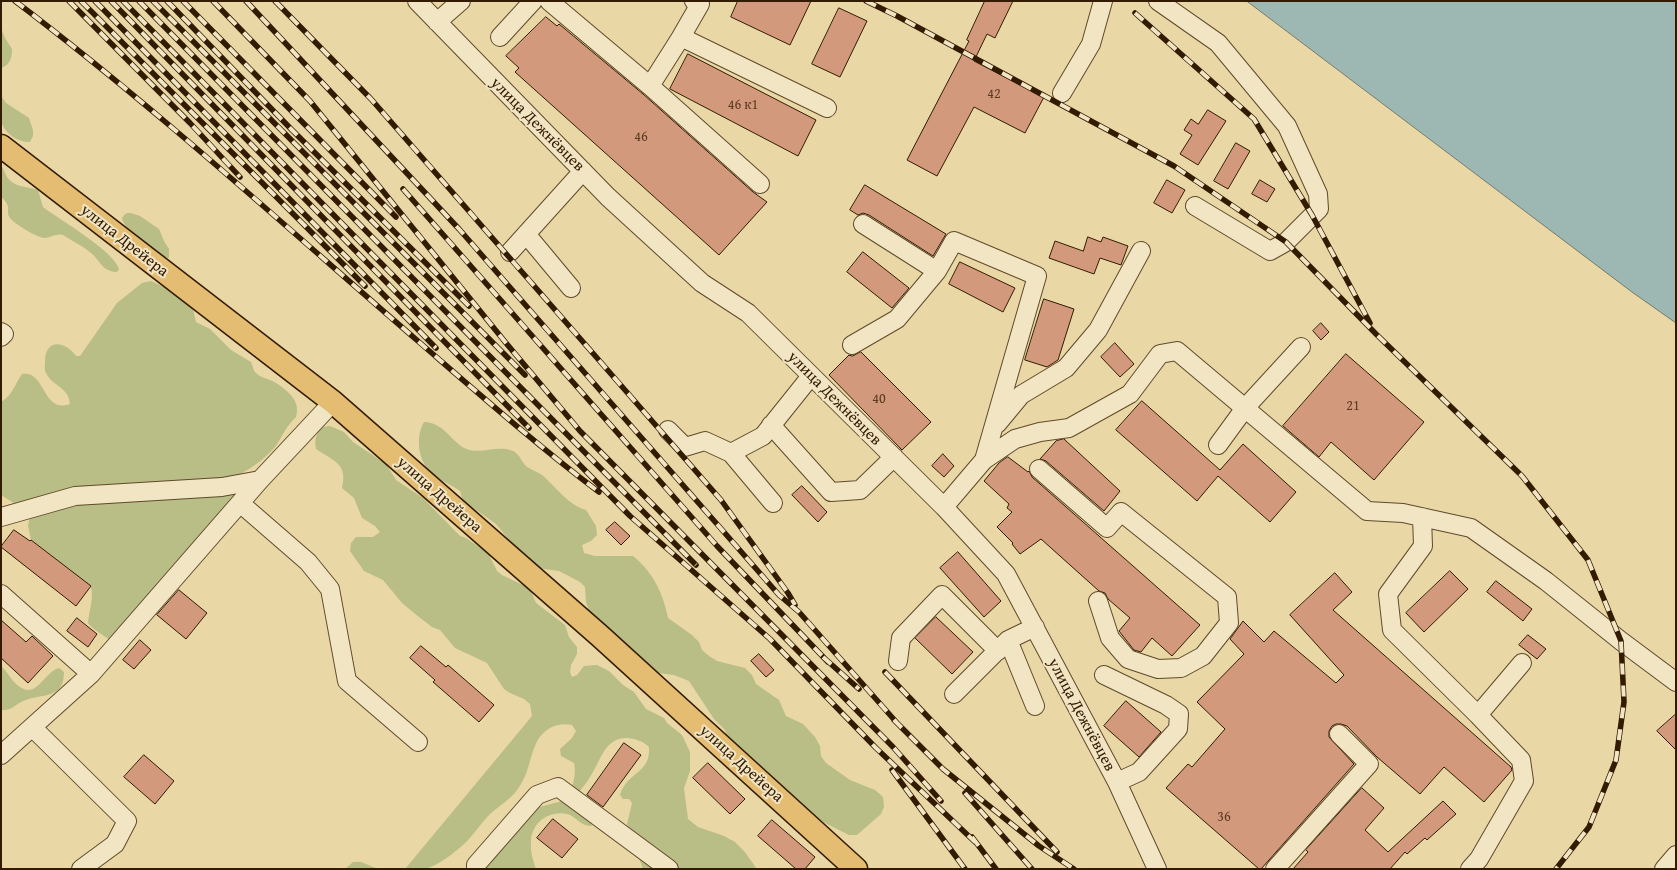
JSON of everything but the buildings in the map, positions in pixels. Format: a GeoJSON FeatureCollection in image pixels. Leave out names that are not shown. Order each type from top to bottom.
{"type":"FeatureCollection","features":[{"type":"Feature","properties":{"kind":"main road","name":"улица Дрейера"},"geometry":{"type":"LineString","coordinates":[[1,146],[333,402],[600,636],[856,869]]}},
{"type":"Feature","properties":{"kind":"street","name":"улица Дежнёвцев"},"geometry":{"type":"LineString","coordinates":[[417,1],[434,13],[608,197],[702,283],[748,313],[944,507],[1006,574],[1117,782],[1157,869]]}},
{"type":"Feature","properties":{"kind":"street"},"geometry":{"type":"LineString","coordinates":[[434,13],[461,1]]}},
{"type":"Feature","properties":{"kind":"street"},"geometry":{"type":"LineString","coordinates":[[500,37],[533,1]]}},
{"type":"Feature","properties":{"kind":"street"},"geometry":{"type":"LineString","coordinates":[[549,1],[650,86],[760,184]]}},
{"type":"Feature","properties":{"kind":"street"},"geometry":{"type":"LineString","coordinates":[[650,86],[700,4],[694,1]]}},
{"type":"Feature","properties":{"kind":"street"},"geometry":{"type":"LineString","coordinates":[[1062,93],[1091,44],[1103,1]]}},
{"type":"Feature","properties":{"kind":"street"},"geometry":{"type":"LineString","coordinates":[[1158,1],[1218,43],[1287,126],[1318,194],[1319,209],[1286,242],[1270,251],[1195,206]]}},
{"type":"Feature","properties":{"kind":"street"},"geometry":{"type":"LineString","coordinates":[[681,37],[827,108]]}},
{"type":"Feature","properties":{"kind":"street"},"geometry":{"type":"LineString","coordinates":[[510,252],[583,171]]}},
{"type":"Feature","properties":{"kind":"street"},"geometry":{"type":"LineString","coordinates":[[863,224],[938,271]]}},
{"type":"Feature","properties":{"kind":"street"},"geometry":{"type":"LineString","coordinates":[[526,234],[571,288]]}},
{"type":"Feature","properties":{"kind":"street"},"geometry":{"type":"LineString","coordinates":[[852,345],[897,319],[938,271],[954,241],[1037,276],[984,460]]}},
{"type":"Feature","properties":{"kind":"street"},"geometry":{"type":"LineString","coordinates":[[993,428],[1021,396],[1066,368],[1092,338],[1141,251]]}},
{"type":"Feature","properties":{"kind":"street"},"geometry":{"type":"LineString","coordinates":[[1,332],[4,334],[1,337]]}},
{"type":"Feature","properties":{"kind":"street"},"geometry":{"type":"LineString","coordinates":[[1218,446],[1245,408],[1301,347]]}},
{"type":"Feature","properties":{"kind":"street"},"geometry":{"type":"LineString","coordinates":[[944,507],[984,460],[1015,439],[1040,432],[1069,428],[1130,394],[1160,354],[1177,351],[1367,511],[1403,513],[1471,528],[1546,581],[1676,682]]}},
{"type":"Feature","properties":{"kind":"street"},"geometry":{"type":"LineString","coordinates":[[730,453],[763,436],[811,376]]}},
{"type":"Feature","properties":{"kind":"street"},"geometry":{"type":"LineString","coordinates":[[1,755],[91,674],[260,480],[333,402]]}},
{"type":"Feature","properties":{"kind":"street"},"geometry":{"type":"LineString","coordinates":[[771,425],[831,492],[860,490],[894,457]]}},
{"type":"Feature","properties":{"kind":"street"},"geometry":{"type":"LineString","coordinates":[[668,430],[685,447],[705,441],[730,453],[773,503]]}},
{"type":"Feature","properties":{"kind":"street"},"geometry":{"type":"LineString","coordinates":[[1039,469],[1107,528],[1121,512],[1227,597],[1229,623],[1203,656],[1181,668],[1158,669],[1128,659],[1110,638],[1098,601]]}},
{"type":"Feature","properties":{"kind":"street"},"geometry":{"type":"LineString","coordinates":[[1,517],[75,496],[222,487],[260,480]]}},
{"type":"Feature","properties":{"kind":"street"},"geometry":{"type":"LineString","coordinates":[[240,503],[308,562],[330,589],[347,681],[418,742]]}},
{"type":"Feature","properties":{"kind":"street"},"geometry":{"type":"LineString","coordinates":[[1422,517],[1423,546],[1388,594],[1392,630],[1522,760],[1524,781],[1479,859],[1470,869]]}},
{"type":"Feature","properties":{"kind":"street"},"geometry":{"type":"LineString","coordinates":[[1,594],[91,674]]}},
{"type":"Feature","properties":{"kind":"street"},"geometry":{"type":"LineString","coordinates":[[898,661],[901,638],[942,595],[1003,645],[1035,706]]}},
{"type":"Feature","properties":{"kind":"street"},"geometry":{"type":"LineString","coordinates":[[954,694],[1003,645],[1035,627]]}},
{"type":"Feature","properties":{"kind":"street"},"geometry":{"type":"LineString","coordinates":[[1478,715],[1522,663]]}},
{"type":"Feature","properties":{"kind":"street"},"geometry":{"type":"LineString","coordinates":[[1104,675],[1166,705],[1179,714],[1178,728],[1139,772],[1117,782]]}},
{"type":"Feature","properties":{"kind":"street"},"geometry":{"type":"LineString","coordinates":[[32,727],[127,820],[115,844],[81,869]]}},
{"type":"Feature","properties":{"kind":"street"},"geometry":{"type":"LineString","coordinates":[[1275,869],[1369,764],[1339,734]]}},
{"type":"Feature","properties":{"kind":"street"},"geometry":{"type":"LineString","coordinates":[[476,869],[476,865],[537,795],[558,787],[669,869]]}},
{"type":"Feature","properties":{"kind":"street"},"geometry":{"type":"LineString","coordinates":[[1664,869],[1676,855]]}},
{"type":"Feature","properties":{"kind":"green space"},"geometry":{"type":"Polygon","coordinates":[[[1,28],[12,49],[12,55],[7,65],[1,68],[1,28]]]}},
{"type":"Feature","properties":{"kind":"green space"},"geometry":{"type":"Polygon","coordinates":[[[1,96],[6,103],[29,118],[33,130],[30,142],[16,139],[5,130],[1,121],[1,96]]]}},
{"type":"Feature","properties":{"kind":"green space"},"geometry":{"type":"Polygon","coordinates":[[[1,166],[10,181],[38,190],[43,207],[97,245],[115,262],[119,269],[117,272],[104,268],[88,250],[63,235],[44,238],[26,230],[12,220],[7,203],[1,197],[1,166]]]}},
{"type":"Feature","properties":{"kind":"green space"},"geometry":{"type":"Polygon","coordinates":[[[127,213],[140,216],[159,229],[169,249],[169,258],[163,257],[149,249],[129,231],[122,219],[127,213]]]}},
{"type":"Feature","properties":{"kind":"green space"},"geometry":{"type":"Polygon","coordinates":[[[151,281],[164,287],[190,305],[196,322],[210,329],[231,350],[251,362],[257,374],[285,389],[295,401],[297,406],[296,417],[287,427],[275,447],[255,465],[232,478],[17,505],[1,495],[1,402],[11,393],[22,374],[36,378],[54,403],[61,405],[70,404],[64,390],[52,381],[45,372],[48,349],[56,344],[61,345],[67,347],[76,356],[80,356],[117,303],[142,283],[151,281]]]}},
{"type":"Feature","properties":{"kind":"green space"},"geometry":{"type":"Polygon","coordinates":[[[424,422],[437,425],[464,448],[470,450],[507,449],[513,451],[525,465],[542,475],[568,500],[586,510],[596,526],[597,535],[591,541],[582,545],[584,553],[595,556],[633,556],[640,562],[652,576],[660,592],[668,618],[692,635],[699,642],[702,650],[709,656],[717,661],[745,668],[752,675],[756,684],[779,700],[786,716],[803,724],[815,737],[820,746],[821,756],[826,763],[850,780],[875,790],[883,797],[884,807],[881,814],[857,835],[849,835],[821,821],[727,737],[725,730],[714,719],[689,681],[674,675],[650,672],[591,616],[586,602],[585,587],[580,582],[559,571],[537,568],[515,547],[496,524],[466,503],[460,491],[430,471],[422,459],[419,444],[419,436],[424,422]]]}},
{"type":"Feature","properties":{"kind":"green space"},"geometry":{"type":"Polygon","coordinates":[[[330,426],[344,432],[353,442],[386,464],[396,480],[423,498],[460,536],[488,553],[497,571],[527,587],[531,591],[536,603],[565,625],[569,637],[577,647],[577,654],[571,665],[570,672],[572,677],[577,675],[584,666],[597,665],[609,671],[623,685],[634,692],[646,709],[664,718],[667,723],[682,735],[690,752],[690,771],[684,788],[688,819],[698,827],[735,842],[757,869],[643,869],[627,824],[632,803],[629,799],[623,799],[620,795],[628,781],[643,768],[649,756],[649,747],[644,743],[628,738],[613,741],[608,746],[579,793],[594,822],[591,826],[587,826],[567,814],[560,813],[548,816],[542,819],[532,835],[531,852],[536,869],[484,869],[492,855],[532,809],[566,800],[572,787],[575,768],[574,763],[561,756],[560,749],[572,738],[576,731],[572,725],[562,724],[550,728],[542,734],[518,789],[508,800],[491,813],[465,843],[448,857],[430,867],[405,869],[532,716],[530,704],[504,689],[487,663],[455,648],[440,630],[432,627],[402,603],[383,580],[364,571],[350,551],[351,543],[356,537],[373,537],[380,532],[375,526],[362,518],[354,498],[342,488],[343,473],[338,464],[316,449],[315,440],[318,432],[322,427],[330,426]]]}},
{"type":"Feature","properties":{"kind":"green space"},"geometry":{"type":"Polygon","coordinates":[[[240,488],[111,641],[88,623],[92,600],[91,587],[31,540],[28,526],[30,516],[76,501],[240,488]]]}},
{"type":"Feature","properties":{"kind":"green space"},"geometry":{"type":"Polygon","coordinates":[[[1,666],[17,685],[26,690],[36,687],[49,674],[59,668],[64,672],[63,681],[60,687],[51,694],[23,701],[10,709],[1,710],[1,666]]]}},
{"type":"Feature","properties":{"kind":"green space"},"geometry":{"type":"Polygon","coordinates":[[[353,862],[361,862],[378,869],[345,869],[353,862]]]}},
{"type":"Feature","properties":{"kind":"water"},"geometry":{"type":"Polygon","coordinates":[[[1247,1],[1676,1],[1676,323],[1632,292],[1247,1]]]}},
{"type":"Feature","properties":{"kind":"railway"},"geometry":{"type":"LineString","coordinates":[[15,1],[119,83],[486,399],[599,492]]}},
{"type":"Feature","properties":{"kind":"railway"},"geometry":{"type":"LineString","coordinates":[[69,1],[190,123],[240,177]]}},
{"type":"Feature","properties":{"kind":"railway"},"geometry":{"type":"LineString","coordinates":[[81,1],[365,286]]}},
{"type":"Feature","properties":{"kind":"railway"},"geometry":{"type":"LineString","coordinates":[[95,1],[436,348]]}},
{"type":"Feature","properties":{"kind":"railway"},"geometry":{"type":"LineString","coordinates":[[111,1],[529,428]]}},
{"type":"Feature","properties":{"kind":"railway"},"geometry":{"type":"LineString","coordinates":[[123,1],[630,516],[770,639],[876,748],[975,842]]}},
{"type":"Feature","properties":{"kind":"railway"},"geometry":{"type":"LineString","coordinates":[[139,1],[696,565]]}},
{"type":"Feature","properties":{"kind":"railway"},"geometry":{"type":"LineString","coordinates":[[153,1],[525,375]]}},
{"type":"Feature","properties":{"kind":"railway"},"geometry":{"type":"LineString","coordinates":[[167,1],[292,130],[469,306]]}},
{"type":"Feature","properties":{"kind":"railway"},"geometry":{"type":"LineString","coordinates":[[183,1],[396,217]]}},
{"type":"Feature","properties":{"kind":"railway"},"geometry":{"type":"LineString","coordinates":[[213,1],[310,101],[506,343],[580,431],[893,747],[941,801]]}},
{"type":"Feature","properties":{"kind":"railway"},"geometry":{"type":"LineString","coordinates":[[246,1],[459,229],[779,595],[799,612],[898,724]]}},
{"type":"Feature","properties":{"kind":"railway"},"geometry":{"type":"LineString","coordinates":[[275,1],[371,99],[721,500],[795,605]]}},
{"type":"Feature","properties":{"kind":"railway"},"geometry":{"type":"LineString","coordinates":[[866,1],[1174,166],[1286,242],[1376,334],[1522,476],[1588,560],[1621,641],[1624,702],[1616,760],[1589,827],[1556,869]]}},
{"type":"Feature","properties":{"kind":"railway"},"geometry":{"type":"LineString","coordinates":[[1135,13],[1254,119],[1312,215],[1370,323]]}},
{"type":"Feature","properties":{"kind":"railway"},"geometry":{"type":"LineString","coordinates":[[403,189],[717,546],[828,662]]}},
{"type":"Feature","properties":{"kind":"railway"},"geometry":{"type":"LineString","coordinates":[[823,657],[859,689]]}},
{"type":"Feature","properties":{"kind":"railway"},"geometry":{"type":"LineString","coordinates":[[885,672],[1057,852]]}},
{"type":"Feature","properties":{"kind":"railway"},"geometry":{"type":"LineString","coordinates":[[894,720],[943,769],[1039,846],[1074,869]]}},
{"type":"Feature","properties":{"kind":"railway"},"geometry":{"type":"LineString","coordinates":[[892,770],[965,869]]}},
{"type":"Feature","properties":{"kind":"railway"},"geometry":{"type":"LineString","coordinates":[[965,793],[1032,869]]}},
{"type":"Feature","properties":{"kind":"railway"},"geometry":{"type":"LineString","coordinates":[[972,837],[996,869]]}}]}
